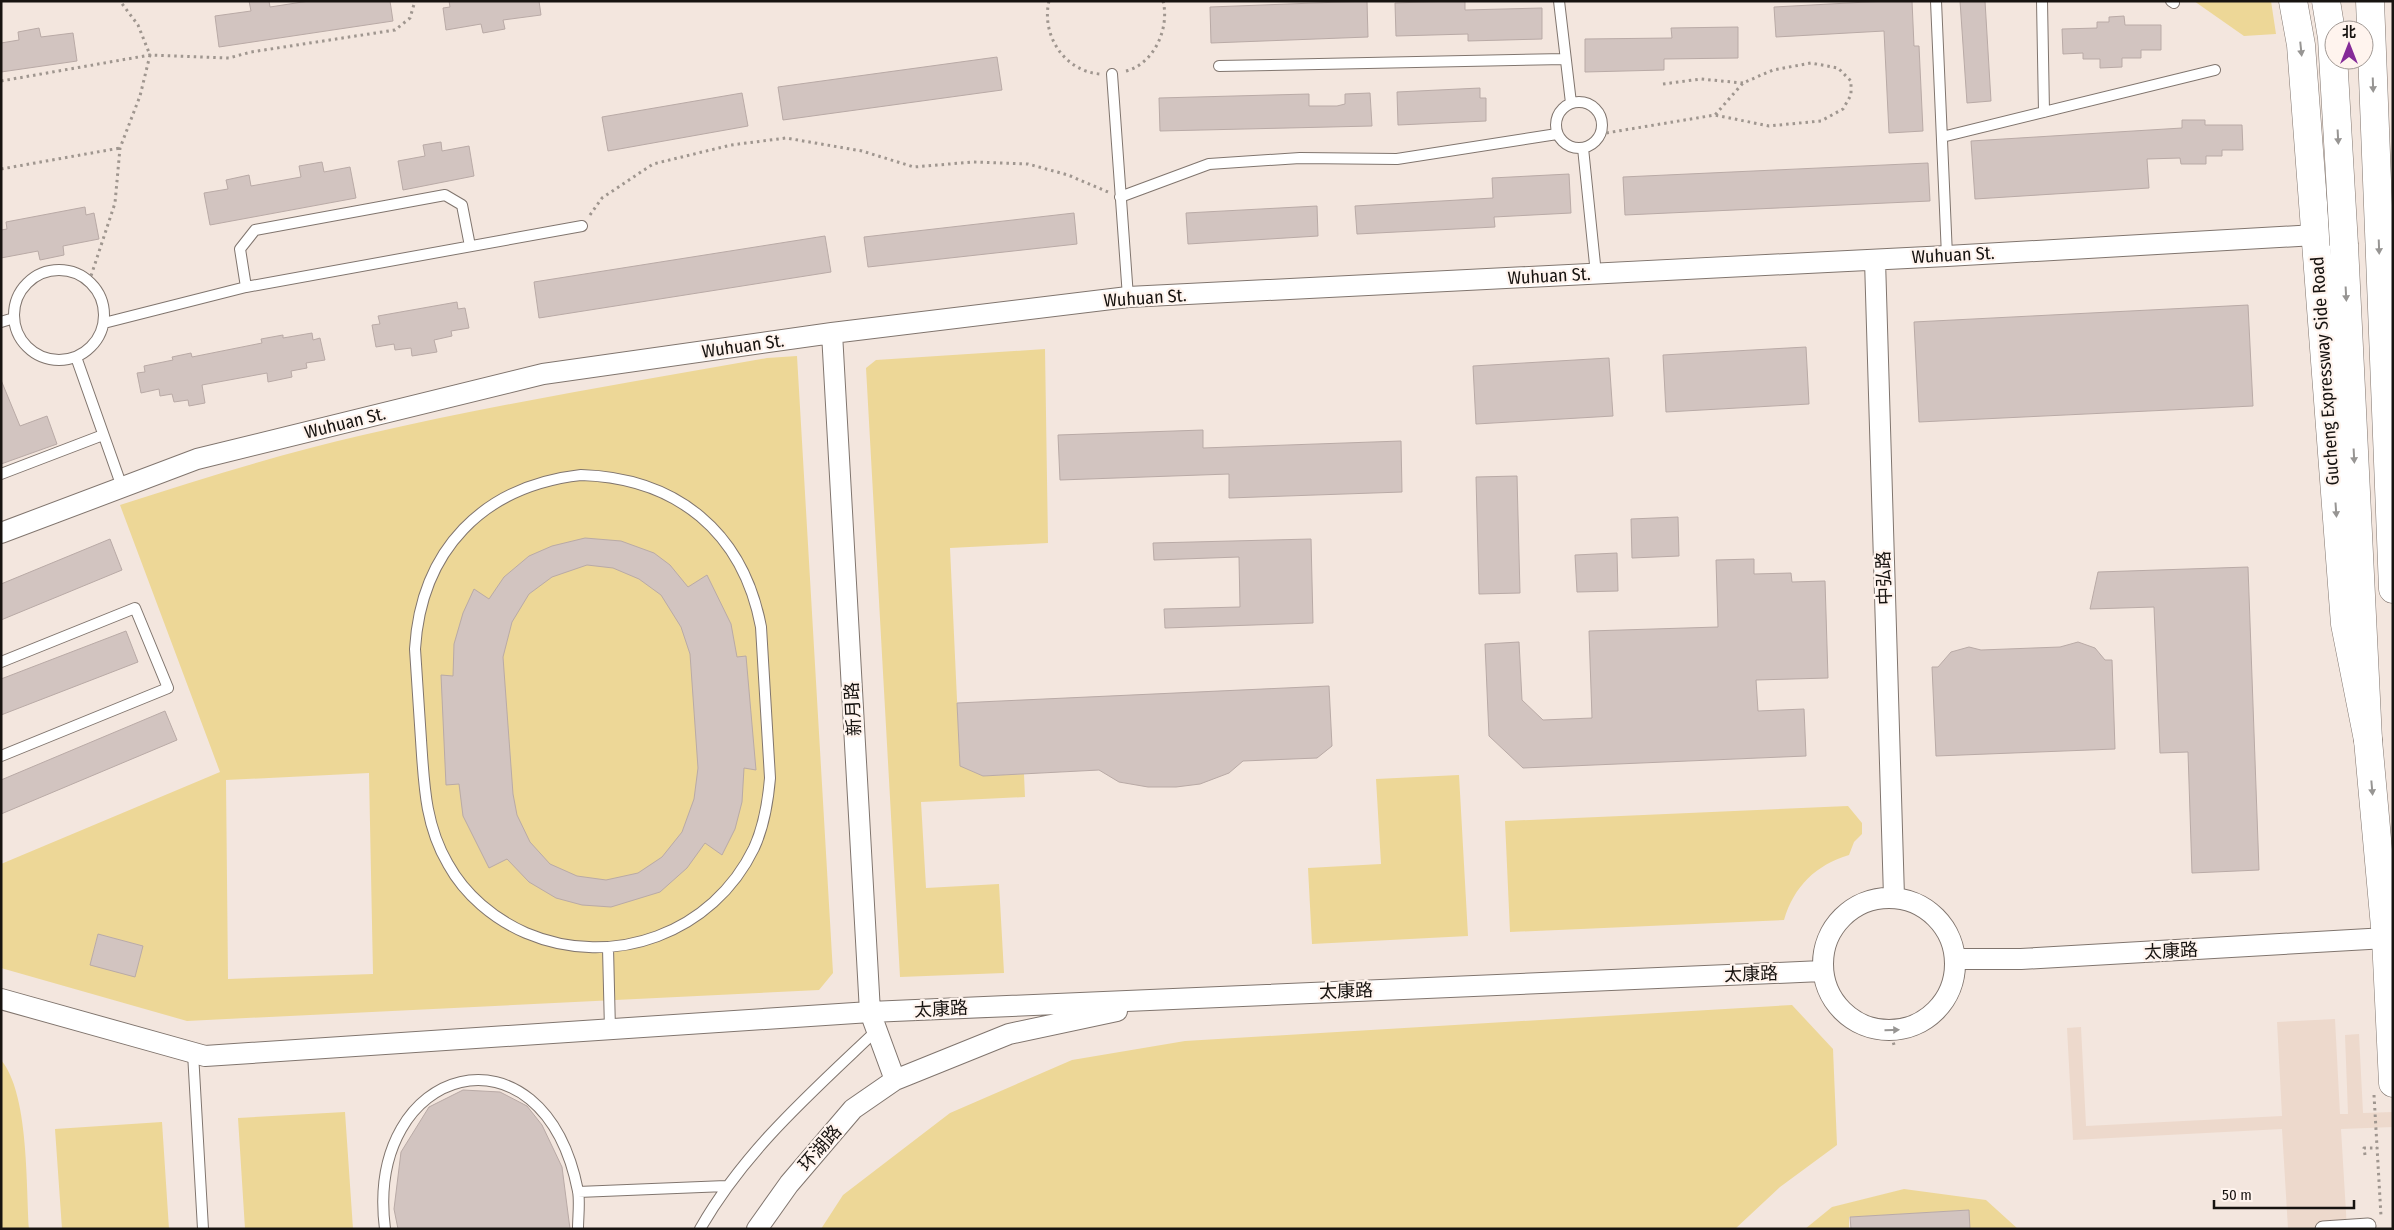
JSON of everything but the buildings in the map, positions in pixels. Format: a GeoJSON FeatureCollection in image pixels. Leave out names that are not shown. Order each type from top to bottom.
{"type":"FeatureCollection","features":[{"type":"Feature","properties":{"kind":"main road","name":"Gucheng Expressway Side Road"},"geometry":{"type":"LineString","coordinates":[[2293,1],[2301,45],[2345,624],[2368,740]]}},
{"type":"Feature","properties":{"kind":"main road"},"geometry":{"type":"LineString","coordinates":[[2326,1],[2332,38],[2344,245],[2368,740],[2389,951],[2393,1083]]}},
{"type":"Feature","properties":{"kind":"main road"},"geometry":{"type":"LineString","coordinates":[[2369,8],[2393,588]]}},
{"type":"Feature","properties":{"kind":"main road"},"geometry":{"type":"LineString","coordinates":[[2368,740],[2386,447]]}},
{"type":"Feature","properties":{"kind":"street","name":"Wuhuan St."},"geometry":{"type":"LineString","coordinates":[[1,533],[197,459],[543,374],[832,333],[1128,297],[1875,260],[2315,234]]}},
{"type":"Feature","properties":{"kind":"street","name":"中弘路"},"geometry":{"type":"LineString","coordinates":[[1875,260],[1894,897]]}},
{"type":"Feature","properties":{"kind":"street","name":"新月路"},"geometry":{"type":"LineString","coordinates":[[832,333],[874,1021],[895,1080]]}},
{"type":"Feature","properties":{"kind":"street"},"geometry":{"type":"LineString","coordinates":[[1894,897],[1918,903],[1937,917],[1950,936],[1956,959],[1954,982],[1944,1003],[1927,1019],[1901,1030],[1892,1037],[1855,1022],[1838,1008],[1826,987],[1822,971],[1823,948],[1833,926],[1849,910],[1870,899],[1894,897]]}},
{"type":"Feature","properties":{"kind":"street","name":"太康路"},"geometry":{"type":"LineString","coordinates":[[1956,959],[2389,951]]}},
{"type":"Feature","properties":{"kind":"street","name":"太康路"},"geometry":{"type":"LineString","coordinates":[[1,1000],[205,1056],[610,1030],[874,1021],[1268,994],[1822,971]]}},
{"type":"Feature","properties":{"kind":"street","name":"环湖路"},"geometry":{"type":"LineString","coordinates":[[757,1229],[789,1184],[854,1108],[895,1080],[1009,1034],[1131,1008],[1268,994]]}},
{"type":"Feature","properties":{"kind":"street"},"geometry":{"type":"LineString","coordinates":[[2323,1229],[2368,1226]]}},
{"type":"Feature","properties":{"kind":"lane"},"geometry":{"type":"LineString","coordinates":[[1559,1],[1571,103]]}},
{"type":"Feature","properties":{"kind":"lane"},"geometry":{"type":"LineString","coordinates":[[1936,1],[1947,256]]}},
{"type":"Feature","properties":{"kind":"lane"},"geometry":{"type":"LineString","coordinates":[[2042,1],[2044,112]]}},
{"type":"Feature","properties":{"kind":"lane"},"geometry":{"type":"LineString","coordinates":[[1219,66],[1566,59]]}},
{"type":"Feature","properties":{"kind":"lane"},"geometry":{"type":"LineString","coordinates":[[1942,137],[2215,70]]}},
{"type":"Feature","properties":{"kind":"lane"},"geometry":{"type":"LineString","coordinates":[[1112,74],[1128,297]]}},
{"type":"Feature","properties":{"kind":"lane"},"geometry":{"type":"LineString","coordinates":[[1571,103],[1586,103],[1598,112],[1602,127],[1600,134],[1596,141],[1583,148],[1568,146],[1557,134],[1556,120],[1559,112],[1571,103]]}},
{"type":"Feature","properties":{"kind":"lane"},"geometry":{"type":"LineString","coordinates":[[1120,197],[1209,164],[1300,158],[1397,159],[1557,134]]}},
{"type":"Feature","properties":{"kind":"lane"},"geometry":{"type":"LineString","coordinates":[[1583,148],[1596,274]]}},
{"type":"Feature","properties":{"kind":"lane"},"geometry":{"type":"LineString","coordinates":[[246,287],[240,249],[255,230],[274,226],[446,196],[462,205],[470,246]]}},
{"type":"Feature","properties":{"kind":"lane"},"geometry":{"type":"LineString","coordinates":[[104,323],[246,287],[582,226]]}},
{"type":"Feature","properties":{"kind":"lane"},"geometry":{"type":"LineString","coordinates":[[47,272],[69,272],[89,282],[99,294],[104,308],[104,323],[98,337],[89,349],[76,357],[62,360],[48,359],[35,353],[24,344],[17,332],[14,318],[16,303],[22,289],[33,278],[47,272]]}},
{"type":"Feature","properties":{"kind":"lane"},"geometry":{"type":"LineString","coordinates":[[1,322],[14,318]]}},
{"type":"Feature","properties":{"kind":"lane"},"geometry":{"type":"LineString","coordinates":[[76,357],[122,487]]}},
{"type":"Feature","properties":{"kind":"lane"},"geometry":{"type":"LineString","coordinates":[[1,474],[103,435]]}},
{"type":"Feature","properties":{"kind":"lane"},"geometry":{"type":"LineString","coordinates":[[582,475],[624,479],[645,484],[671,496],[701,516],[716,531],[741,566],[755,599],[761,627],[770,778],[768,802],[757,839],[744,867],[730,886],[695,918],[675,930],[631,945],[608,948],[561,945],[517,929],[478,902],[449,866],[438,845],[425,800],[415,649],[416,627],[427,584],[449,546],[463,529],[479,514],[517,491],[538,483],[582,475]]}},
{"type":"Feature","properties":{"kind":"lane"},"geometry":{"type":"LineString","coordinates":[[1,662],[134,608],[168,688],[1,756]]}},
{"type":"Feature","properties":{"kind":"lane"},"geometry":{"type":"LineString","coordinates":[[608,948],[610,1030]]}},
{"type":"Feature","properties":{"kind":"lane"},"geometry":{"type":"LineString","coordinates":[[700,1229],[726,1186],[772,1131],[874,1021]]}},
{"type":"Feature","properties":{"kind":"lane"},"geometry":{"type":"LineString","coordinates":[[193,1053],[203,1229]]}},
{"type":"Feature","properties":{"kind":"lane"},"geometry":{"type":"LineString","coordinates":[[385,1229],[382,1208],[386,1177],[392,1148],[403,1125],[414,1108],[426,1097],[444,1086],[466,1079],[510,1086],[532,1100],[548,1117],[558,1133],[578,1192],[578,1229]]}},
{"type":"Feature","properties":{"kind":"lane"},"geometry":{"type":"LineString","coordinates":[[578,1192],[726,1186]]}},
{"type":"Feature","properties":{"kind":"path"},"geometry":{"type":"LineString","coordinates":[[89,282],[115,203],[120,148],[140,96],[150,55],[138,25],[120,1]]}},
{"type":"Feature","properties":{"kind":"path"},"geometry":{"type":"LineString","coordinates":[[1,81],[150,55],[228,58],[251,52],[395,30],[410,18],[415,1]]}},
{"type":"Feature","properties":{"kind":"path"},"geometry":{"type":"LineString","coordinates":[[1049,1],[1046,12],[1049,32],[1058,51],[1072,65],[1091,73],[1112,74],[1130,70],[1146,60],[1157,45],[1164,27],[1163,1]]}},
{"type":"Feature","properties":{"kind":"path"},"geometry":{"type":"LineString","coordinates":[[1600,134],[1714,115],[1769,126],[1821,121],[1843,109],[1850,95],[1850,82],[1838,68],[1811,62],[1773,70],[1743,83],[1714,115]]}},
{"type":"Feature","properties":{"kind":"path"},"geometry":{"type":"LineString","coordinates":[[1663,84],[1701,79],[1743,83]]}},
{"type":"Feature","properties":{"kind":"path"},"geometry":{"type":"LineString","coordinates":[[582,226],[602,198],[653,164],[731,145],[786,138],[862,151],[914,167],[973,162],[1028,164],[1068,175],[1120,197]]}},
{"type":"Feature","properties":{"kind":"path"},"geometry":{"type":"LineString","coordinates":[[1,169],[120,148]]}},
{"type":"Feature","properties":{"kind":"path"},"geometry":{"type":"LineString","coordinates":[[2365,1155],[2364,1148],[2377,1148]]}},
{"type":"Feature","properties":{"kind":"shaded area"},"geometry":{"type":"Polygon","coordinates":[[[2194,1],[2271,1],[2276,34],[2244,36],[2194,1]]]}},
{"type":"Feature","properties":{"kind":"shaded area"},"geometry":{"type":"Polygon","coordinates":[[[1045,349],[1048,543],[950,548],[960,765],[983,776],[1024,774],[1025,797],[921,802],[926,888],[999,884],[1004,973],[900,977],[866,368],[876,360],[1045,349]]]}},
{"type":"Feature","properties":{"kind":"shaded area"},"geometry":{"type":"Polygon","coordinates":[[[797,356],[833,973],[819,990],[187,1021],[1,968],[1,864],[220,772],[120,505],[241,467],[363,435],[514,403],[767,358],[797,356]],[[369,773],[226,780],[228,979],[373,974],[369,773]],[[98,934],[90,965],[143,946],[98,934]]]}},
{"type":"Feature","properties":{"kind":"shaded area"},"geometry":{"type":"Polygon","coordinates":[[[1459,775],[1468,936],[1312,944],[1308,868],[1381,864],[1376,779],[1459,775]]]}},
{"type":"Feature","properties":{"kind":"shaded area"},"geometry":{"type":"Polygon","coordinates":[[[1848,806],[1862,823],[1862,834],[1854,842],[1849,855],[1826,865],[1808,878],[1794,897],[1784,920],[1510,932],[1505,821],[1848,806]]]}},
{"type":"Feature","properties":{"kind":"shaded area"},"geometry":{"type":"Polygon","coordinates":[[[1792,1005],[1833,1049],[1837,1145],[1780,1187],[1735,1229],[821,1229],[843,1195],[950,1113],[1072,1060],[1185,1041],[1792,1005]]]}},
{"type":"Feature","properties":{"kind":"shaded area"},"geometry":{"type":"Polygon","coordinates":[[[2335,1019],[2340,1114],[2348,1114],[2345,1035],[2359,1034],[2363,1113],[2393,1112],[2393,1127],[2341,1129],[2347,1229],[2288,1229],[2282,1129],[2073,1140],[2067,1028],[2081,1027],[2086,1126],[2282,1116],[2277,1022],[2335,1019]]]}},
{"type":"Feature","properties":{"kind":"shaded area"},"geometry":{"type":"Polygon","coordinates":[[[1,1060],[10,1075],[17,1094],[21,1116],[26,1165],[29,1229],[1,1229],[1,1060]]]}},
{"type":"Feature","properties":{"kind":"shaded area"},"geometry":{"type":"Polygon","coordinates":[[[345,1112],[353,1229],[245,1229],[238,1118],[345,1112]]]}},
{"type":"Feature","properties":{"kind":"shaded area"},"geometry":{"type":"Polygon","coordinates":[[[162,1122],[169,1229],[62,1229],[55,1129],[162,1122]]]}},
{"type":"Feature","properties":{"kind":"shaded area"},"geometry":{"type":"Polygon","coordinates":[[[1904,1189],[1986,1200],[2018,1229],[1970,1229],[1969,1210],[1849,1217],[1849,1229],[1805,1229],[1832,1207],[1904,1189]]]}}]}
